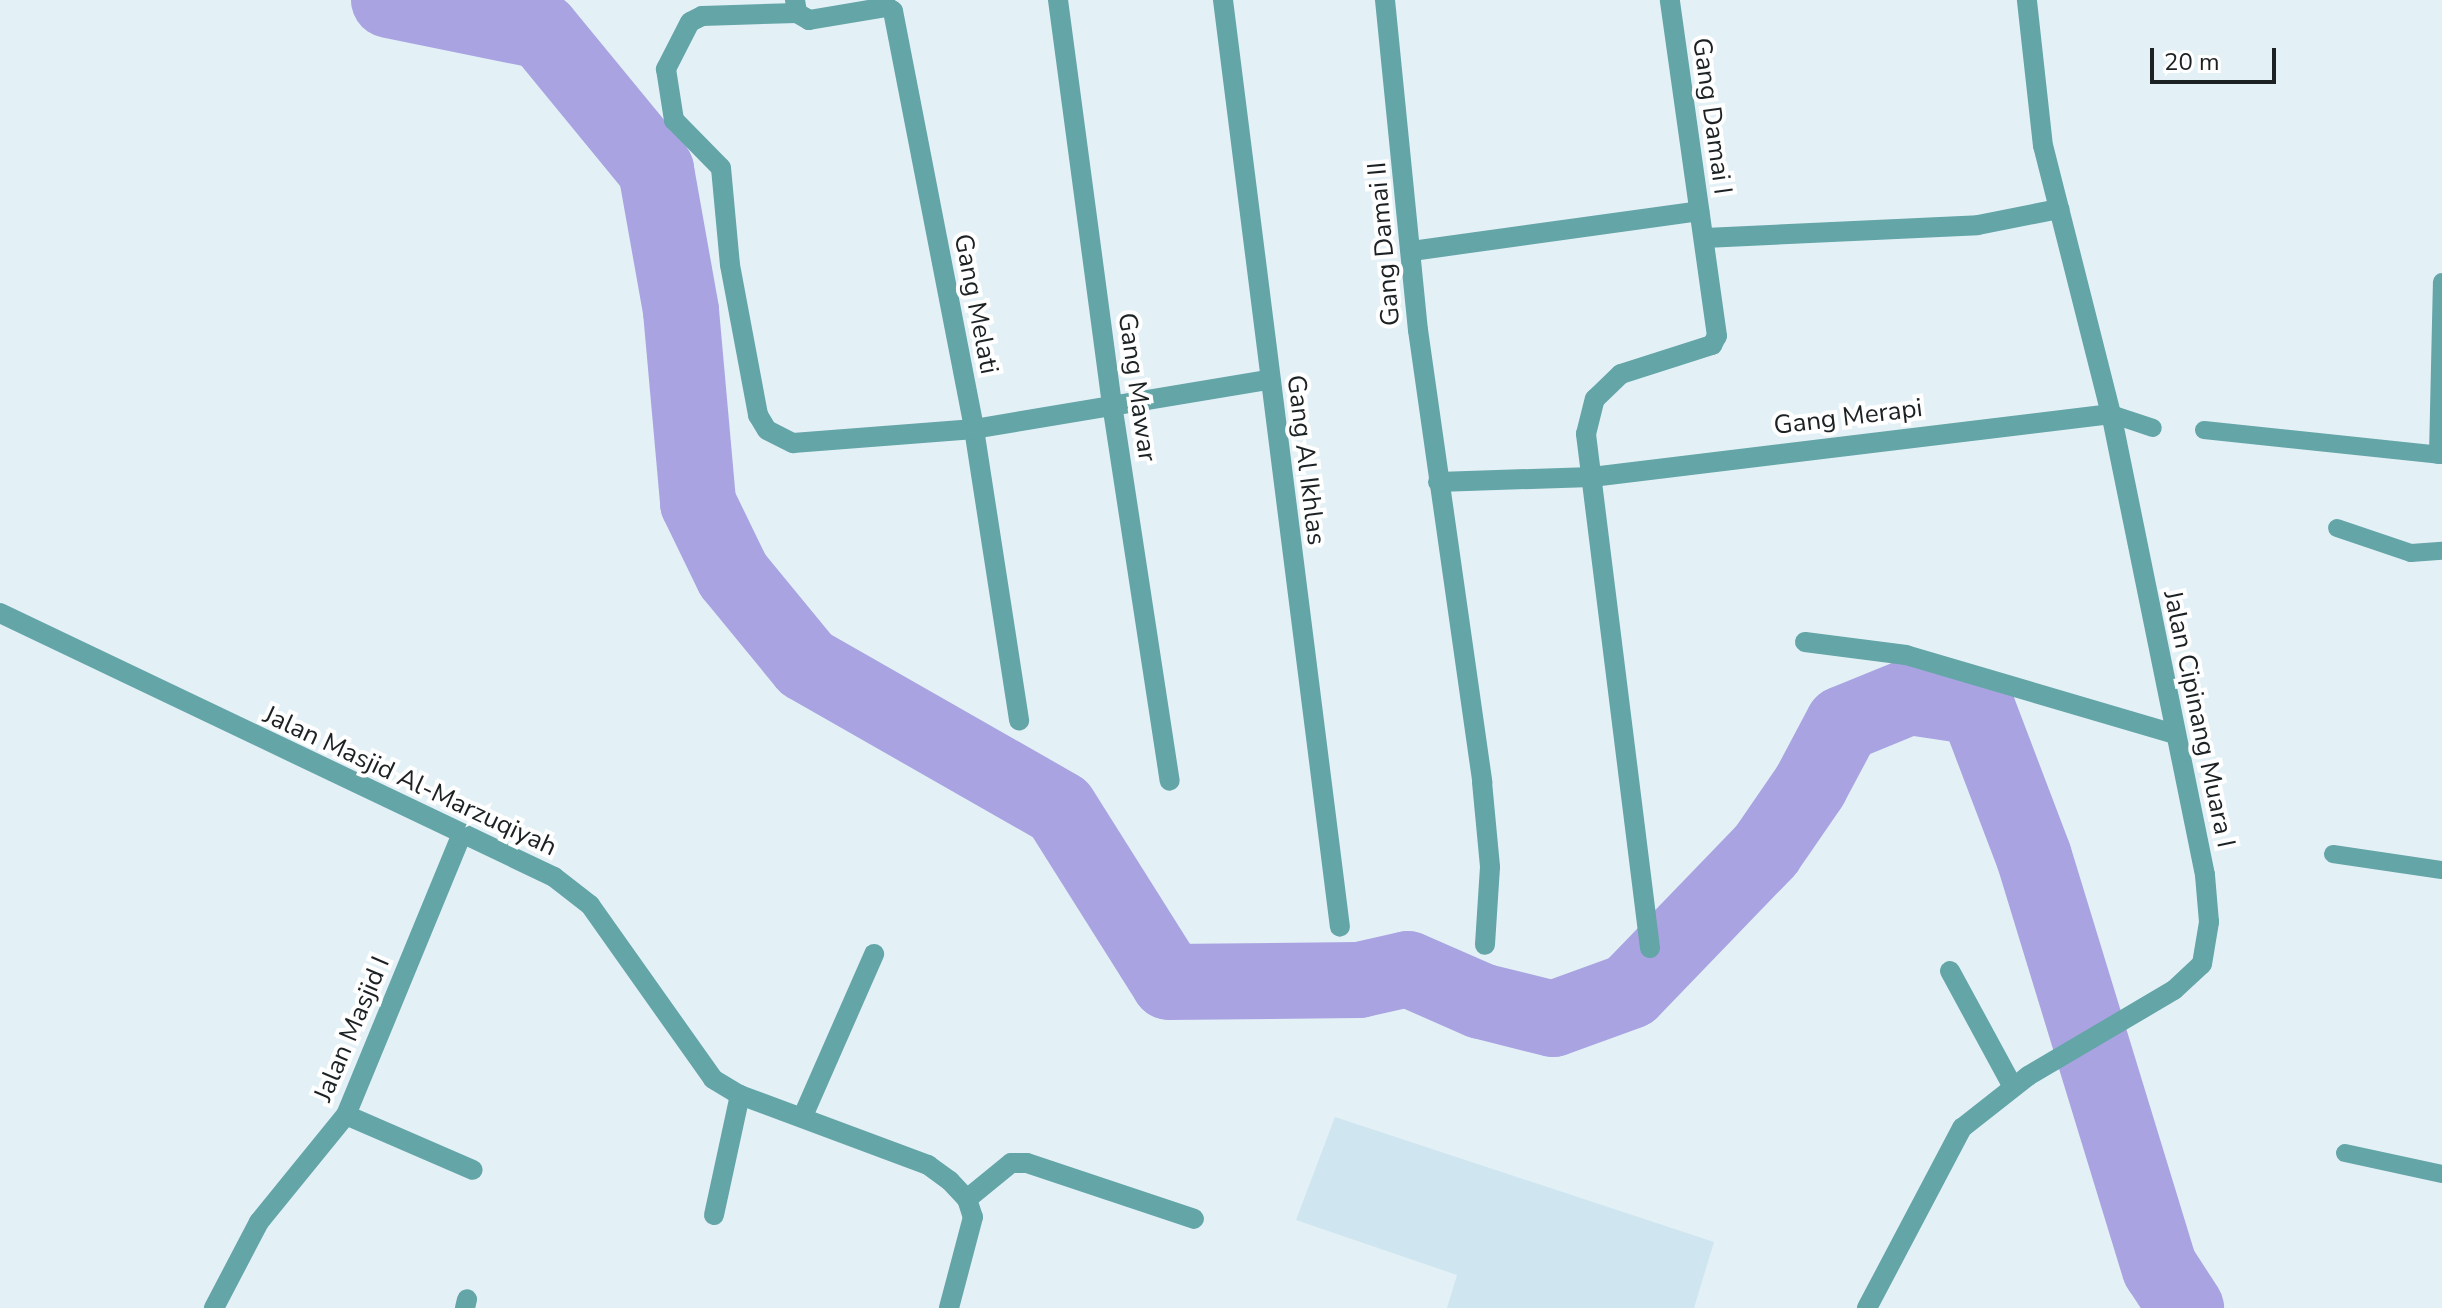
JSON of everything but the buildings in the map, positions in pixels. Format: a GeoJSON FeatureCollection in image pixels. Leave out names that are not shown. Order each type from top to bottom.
{"type":"FeatureCollection","features":[{"type":"Feature","properties":{"kind":"street","name":"Gang Mawar"},"geometry":{"type":"LineString","coordinates":[[1058,0],[1112,404],[1170,781]]}},
{"type":"Feature","properties":{"kind":"street","name":"Gang Al Ikhlas"},"geometry":{"type":"LineString","coordinates":[[1223,0],[1263,295],[1268,380],[1340,927]]}},
{"type":"Feature","properties":{"kind":"street","name":"Gang Damai II"},"geometry":{"type":"LineString","coordinates":[[1385,0],[1438,482],[1483,796],[1490,867],[1485,945]]}},
{"type":"Feature","properties":{"kind":"street","name":"Gang Damai I"},"geometry":{"type":"LineString","coordinates":[[1650,948],[1586,434],[1595,399],[1621,374],[1712,345],[1717,336],[1670,0]]}},
{"type":"Feature","properties":{"kind":"street","name":"Jalan Cipinang Muara I"},"geometry":{"type":"LineString","coordinates":[[1867,1308],[1956,1137],[1983,1107],[2174,990],[2202,964],[2209,922],[2205,875],[2111,414],[2043,146],[2027,0]]}},
{"type":"Feature","properties":{"kind":"street"},"geometry":{"type":"LineString","coordinates":[[796,7],[702,16],[690,22],[666,69],[674,120],[721,168],[730,265],[758,415],[767,430],[793,443],[974,429],[1268,380]]}},
{"type":"Feature","properties":{"kind":"street","name":"Gang Melati"},"geometry":{"type":"LineString","coordinates":[[796,7],[809,20],[887,7],[893,11],[974,429],[1019,721]]}},
{"type":"Feature","properties":{"kind":"street"},"geometry":{"type":"LineString","coordinates":[[1705,238],[1978,225],[2059,209]]}},
{"type":"Feature","properties":{"kind":"street"},"geometry":{"type":"LineString","coordinates":[[1412,251],[1699,211]]}},
{"type":"Feature","properties":{"kind":"street","name":"Gang Merapi"},"geometry":{"type":"LineString","coordinates":[[1438,482],[1592,477],[2111,414]]}},
{"type":"Feature","properties":{"kind":"street","name":"Jalan Masjid Al-Marzuqiyah"},"geometry":{"type":"LineString","coordinates":[[1,618],[554,877],[590,905],[713,1079],[740,1095],[928,1165],[967,1199]]}},
{"type":"Feature","properties":{"kind":"street"},"geometry":{"type":"LineString","coordinates":[[1805,642],[1906,655],[2174,734]]}},
{"type":"Feature","properties":{"kind":"street","name":"Jalan Masjid I"},"geometry":{"type":"LineString","coordinates":[[214,1308],[259,1222],[346,1115],[461,836]]}},
{"type":"Feature","properties":{"kind":"street"},"geometry":{"type":"LineString","coordinates":[[803,1116],[874,954]]}},
{"type":"Feature","properties":{"kind":"street"},"geometry":{"type":"LineString","coordinates":[[1950,971],[2021,1082]]}},
{"type":"Feature","properties":{"kind":"street"},"geometry":{"type":"LineString","coordinates":[[714,1215],[740,1095]]}},
{"type":"Feature","properties":{"kind":"street"},"geometry":{"type":"LineString","coordinates":[[346,1115],[473,1170]]}},
{"type":"Feature","properties":{"kind":"street"},"geometry":{"type":"LineString","coordinates":[[949,1308],[970,1240],[973,1217],[967,1199],[1011,1163],[1027,1163],[1194,1219]]}},
{"type":"Feature","properties":{"kind":"lane"},"geometry":{"type":"LineString","coordinates":[[2204,430],[2440,455],[2442,282]]}},
{"type":"Feature","properties":{"kind":"lane"},"geometry":{"type":"LineString","coordinates":[[2111,414],[2153,428]]}},
{"type":"Feature","properties":{"kind":"lane"},"geometry":{"type":"LineString","coordinates":[[2337,528],[2411,553],[2442,551]]}},
{"type":"Feature","properties":{"kind":"lane"},"geometry":{"type":"LineString","coordinates":[[2333,854],[2442,870]]}},
{"type":"Feature","properties":{"kind":"lane"},"geometry":{"type":"LineString","coordinates":[[2345,1153],[2442,1174]]}},
{"type":"Feature","properties":{"kind":"shaded area"},"geometry":{"type":"Polygon","coordinates":[[[1335,1117],[1714,1242],[1694,1308],[1447,1308],[1457,1275],[1296,1220],[1335,1117]]]}},
{"type":"Feature","properties":{"kind":"waterway"},"geometry":{"type":"LineString","coordinates":[[389,0],[542,31],[656,170],[681,311],[698,503],[733,575],[806,664],[1060,809],[1169,982],[1359,980],[1408,969],[1481,1001],[1553,1019],[1630,991],[1766,850],[1810,786],[1843,724],[1909,697],[1977,707],[2034,857],[2160,1268],[2186,1308]]}}]}
